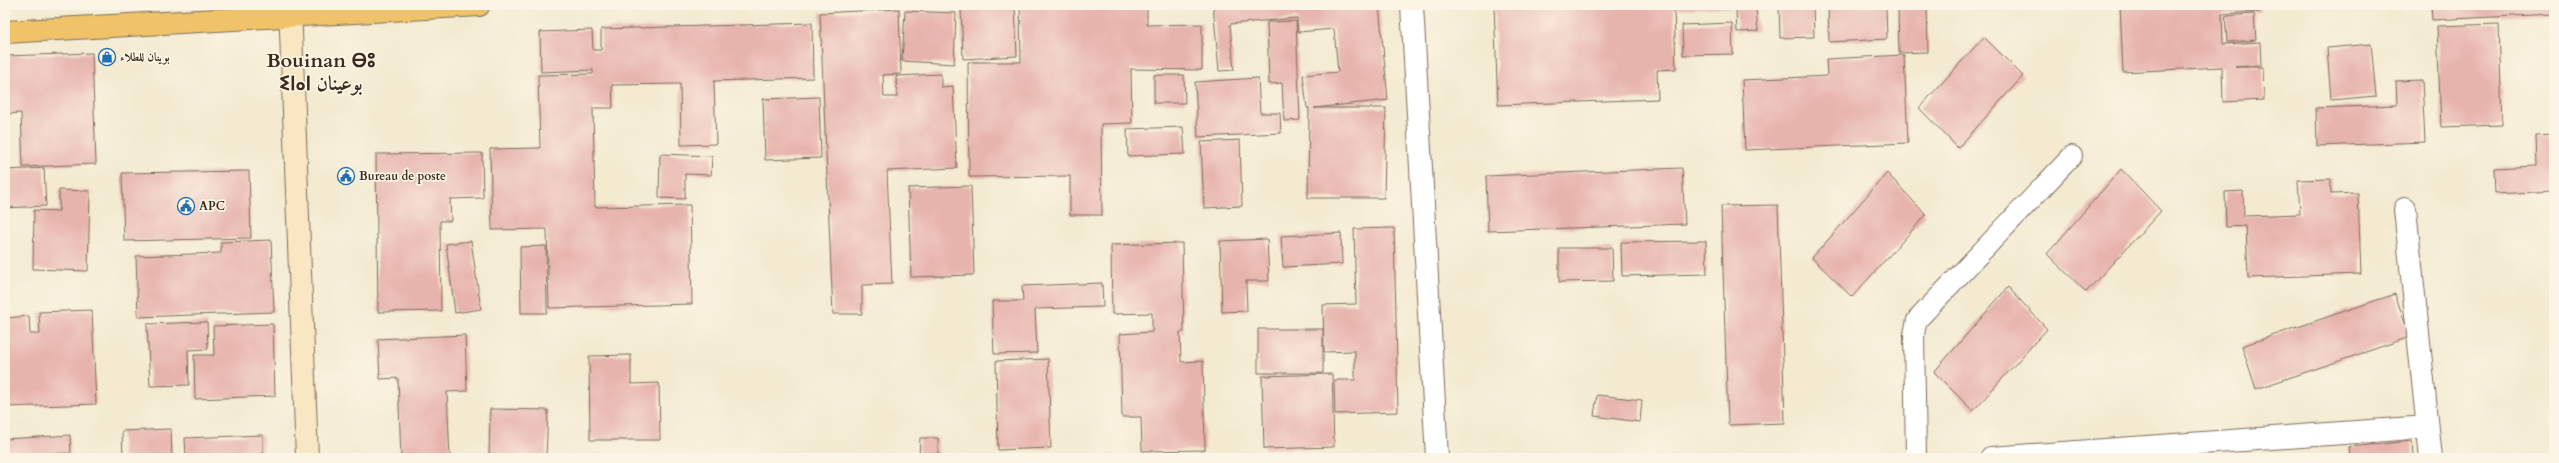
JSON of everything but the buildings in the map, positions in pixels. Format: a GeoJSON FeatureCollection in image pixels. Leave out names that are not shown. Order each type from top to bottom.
{"type":"FeatureCollection","features":[{"type":"Feature","properties":{"kind":"main road"},"geometry":{"type":"LineString","coordinates":[[5,32],[290,11],[479,5]]}},
{"type":"Feature","properties":{"kind":"street"},"geometry":{"type":"LineString","coordinates":[[1412,5],[1437,458]]}},
{"type":"Feature","properties":{"kind":"street"},"geometry":{"type":"LineString","coordinates":[[290,11],[307,458]]}},
{"type":"Feature","properties":{"kind":"street"},"geometry":{"type":"LineString","coordinates":[[2405,209],[2431,458]]}},
{"type":"Feature","properties":{"kind":"street"},"geometry":{"type":"LineString","coordinates":[[1999,458],[2428,427]]}},
{"type":"Feature","properties":{"kind":"lane"},"geometry":{"type":"LineString","coordinates":[[1916,458],[1914,334],[1917,320],[2072,156]]}},
{"type":"Feature","properties":{"kind":"place","name":"بوينان للطلاء"},"geometry":{"type":"Point","coordinates":[107,57]}},
{"type":"Feature","properties":{"kind":"place","name":"Bureau de poste"},"geometry":{"type":"Point","coordinates":[346,176]}},
{"type":"Feature","properties":{"kind":"place","name":"APC"},"geometry":{"type":"Point","coordinates":[186,206]}},
{"type":"Feature","properties":{"kind":"district","name":"Bouinan ⴱⵓ ⵉⵏⴰⵏ بوعينان"},"geometry":{"type":"Point","coordinates":[321,72]}}]}
